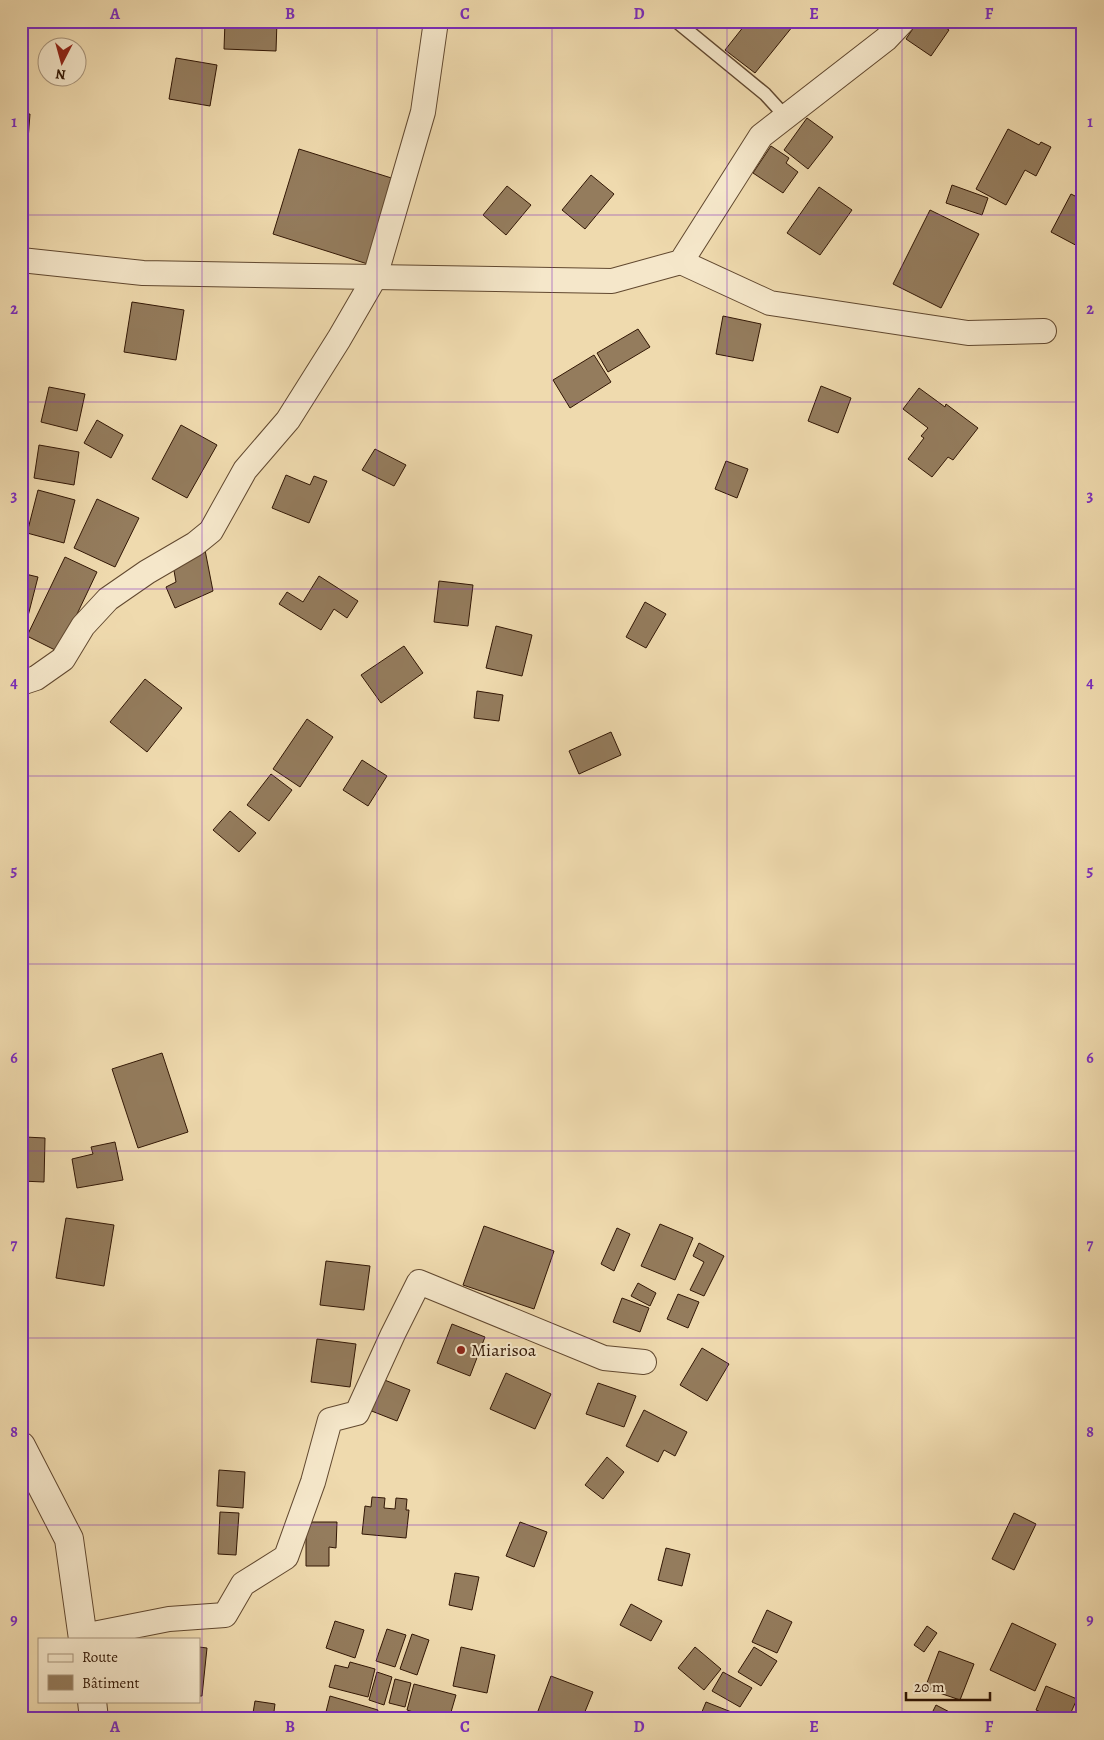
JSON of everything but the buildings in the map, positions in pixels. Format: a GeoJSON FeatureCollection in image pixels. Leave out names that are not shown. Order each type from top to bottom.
{"type":"FeatureCollection","features":[{"type":"Feature","properties":{"kind":"street"},"geometry":{"type":"LineString","coordinates":[[21,682],[36,678],[63,659],[83,626],[108,599],[147,572],[195,544],[211,531],[245,470],[288,420],[339,339],[375,277],[423,112],[436,21]]}},
{"type":"Feature","properties":{"kind":"street"},"geometry":{"type":"LineString","coordinates":[[681,262],[761,136],[886,39],[903,21]]}},
{"type":"Feature","properties":{"kind":"street"},"geometry":{"type":"LineString","coordinates":[[21,260],[143,273],[612,281],[681,262],[770,303],[968,333],[1044,332]]}},
{"type":"Feature","properties":{"kind":"street"},"geometry":{"type":"LineString","coordinates":[[21,1446],[69,1539],[83,1637],[170,1619],[225,1615],[243,1584],[286,1557],[314,1482],[330,1420],[357,1413],[419,1282],[604,1358],[644,1362]]}},
{"type":"Feature","properties":{"kind":"street"},"geometry":{"type":"LineString","coordinates":[[92,1702],[94,1719]]}},
{"type":"Feature","properties":{"kind":"lane"},"geometry":{"type":"LineString","coordinates":[[676,21],[765,94],[786,117]]}},
{"type":"Feature","properties":{"kind":"place","name":"Miarisoa"},"geometry":{"type":"Point","coordinates":[461,1350]}}]}
